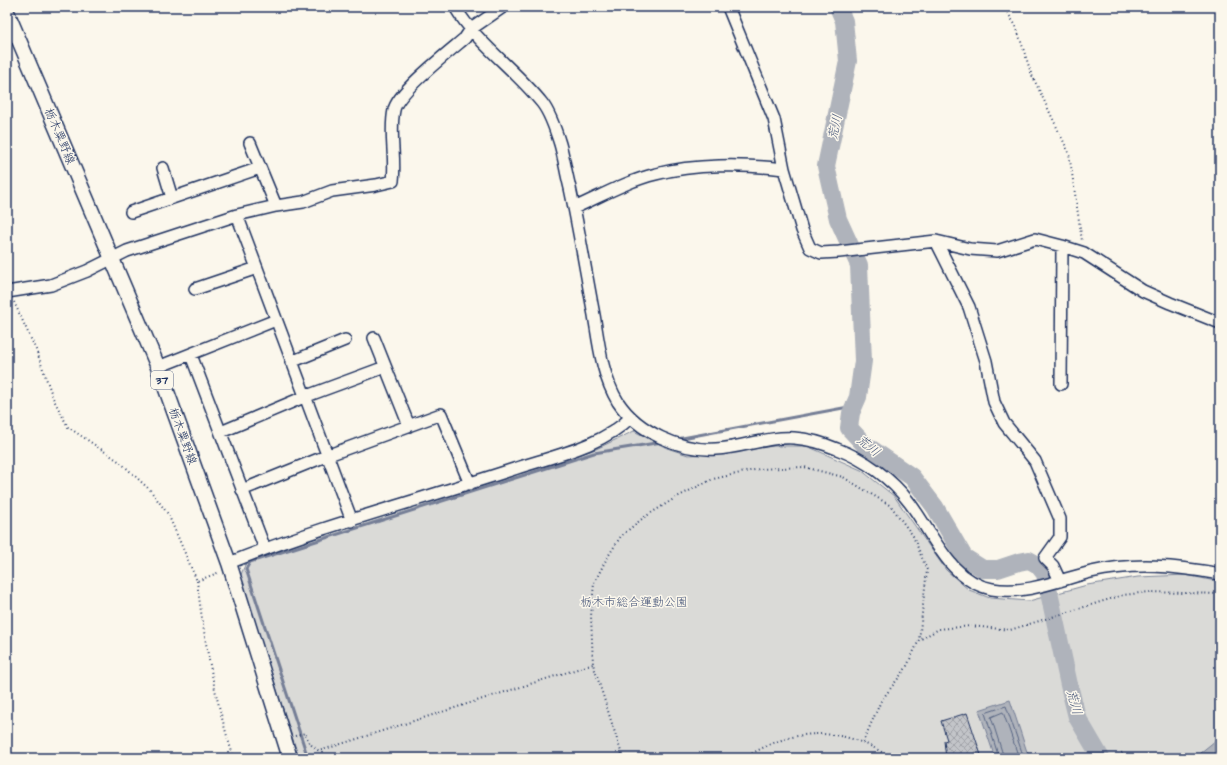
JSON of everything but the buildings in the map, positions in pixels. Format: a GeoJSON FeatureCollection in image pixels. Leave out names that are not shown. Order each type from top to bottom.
{"type":"FeatureCollection","features":[{"type":"Feature","properties":{"kind":"main road","name":"栃木粟野線"},"geometry":{"type":"LineString","coordinates":[[7,12],[158,367],[229,563],[290,758]]}},
{"type":"Feature","properties":{"kind":"street"},"geometry":{"type":"LineString","coordinates":[[455,7],[471,29],[544,105],[560,144],[574,208],[604,369],[619,403],[631,417],[652,433],[673,443],[696,448],[715,449],[792,438],[820,442],[841,450],[885,477],[908,499],[957,571],[974,584],[992,589],[1015,590],[1060,581],[1092,572],[1122,567],[1182,567],[1220,574]]}},
{"type":"Feature","properties":{"kind":"street"},"geometry":{"type":"LineString","coordinates":[[8,289],[51,285],[87,271],[127,251],[237,215],[276,206],[303,202],[332,190],[376,185],[393,181],[395,168],[393,136],[394,108],[403,94],[465,38],[471,29],[502,7]]}},
{"type":"Feature","properties":{"kind":"street"},"geometry":{"type":"LineString","coordinates":[[728,7],[774,119],[784,168],[802,230],[810,248],[821,253],[936,241],[970,249],[997,251],[1035,239],[1084,253],[1143,290],[1220,323]]}},
{"type":"Feature","properties":{"kind":"street"},"geometry":{"type":"LineString","coordinates":[[250,143],[276,206]]}},
{"type":"Feature","properties":{"kind":"street"},"geometry":{"type":"LineString","coordinates":[[574,208],[628,183],[656,174],[693,168],[761,166],[784,168]]}},
{"type":"Feature","properties":{"kind":"street"},"geometry":{"type":"LineString","coordinates":[[163,168],[172,198]]}},
{"type":"Feature","properties":{"kind":"street"},"geometry":{"type":"LineString","coordinates":[[131,212],[260,168]]}},
{"type":"Feature","properties":{"kind":"street"},"geometry":{"type":"LineString","coordinates":[[237,215],[326,456],[352,521]]}},
{"type":"Feature","properties":{"kind":"street"},"geometry":{"type":"LineString","coordinates":[[936,241],[969,307],[986,361],[994,402],[1004,423],[1035,461],[1060,519],[1060,537],[1045,558],[1052,566],[1060,581]]}},
{"type":"Feature","properties":{"kind":"street"},"geometry":{"type":"LineString","coordinates":[[1061,384],[1062,246]]}},
{"type":"Feature","properties":{"kind":"street"},"geometry":{"type":"LineString","coordinates":[[195,289],[257,268]]}},
{"type":"Feature","properties":{"kind":"street"},"geometry":{"type":"LineString","coordinates":[[158,367],[276,320]]}},
{"type":"Feature","properties":{"kind":"street"},"geometry":{"type":"LineString","coordinates":[[374,338],[408,426]]}},
{"type":"Feature","properties":{"kind":"street"},"geometry":{"type":"LineString","coordinates":[[291,362],[345,340]]}},
{"type":"Feature","properties":{"kind":"street"},"geometry":{"type":"LineString","coordinates":[[191,355],[265,550]]}},
{"type":"Feature","properties":{"kind":"street"},"geometry":{"type":"LineString","coordinates":[[221,432],[304,397],[385,367]]}},
{"type":"Feature","properties":{"kind":"street"},"geometry":{"type":"LineString","coordinates":[[242,490],[326,456],[442,414],[470,484]]}},
{"type":"Feature","properties":{"kind":"street"},"geometry":{"type":"LineString","coordinates":[[229,563],[590,443],[612,433],[631,417]]}},
{"type":"Feature","properties":{"kind":"path"},"geometry":{"type":"LineString","coordinates":[[1002,7],[1016,26],[1031,73],[1069,153],[1084,253]]}},
{"type":"Feature","properties":{"kind":"path"},"geometry":{"type":"LineString","coordinates":[[8,289],[37,352],[53,398],[68,427],[120,462],[150,490],[168,514],[197,580],[211,669],[222,717],[234,758]]}},
{"type":"Feature","properties":{"kind":"path"},"geometry":{"type":"LineString","coordinates":[[623,758],[593,664],[591,616],[594,583],[607,558],[622,536],[643,518],[677,497],[713,479],[759,469],[804,467],[843,477],[891,506],[913,536],[926,570],[920,640],[906,668],[881,701],[862,742]]}},
{"type":"Feature","properties":{"kind":"path"},"geometry":{"type":"LineString","coordinates":[[197,580],[223,571],[229,563]]}},
{"type":"Feature","properties":{"kind":"path"},"geometry":{"type":"LineString","coordinates":[[920,640],[940,629],[971,626],[1010,630],[1122,595],[1149,592],[1220,594]]}},
{"type":"Feature","properties":{"kind":"path"},"geometry":{"type":"LineString","coordinates":[[284,740],[305,733],[310,744],[319,751],[593,664]]}},
{"type":"Feature","properties":{"kind":"path"},"geometry":{"type":"LineString","coordinates":[[745,758],[760,748],[779,740],[800,735],[835,735],[862,742],[891,758]]}},
{"type":"Feature","properties":{"kind":"path"},"geometry":{"type":"LineString","coordinates":[[1115,758],[1123,752]]}},
{"type":"Feature","properties":{"kind":"green space","name":"栃木市総合運動公園"},"geometry":{"type":"Polygon","coordinates":[[[634,431],[667,448],[688,455],[728,453],[773,446],[807,446],[861,470],[894,496],[946,570],[969,590],[990,598],[1029,601],[1087,585],[1138,577],[1186,575],[1220,582],[1220,758],[299,758],[240,577],[245,565],[252,558],[596,449],[634,431]]]}},
{"type":"Feature","properties":{"kind":"water"},"geometry":{"type":"Polygon","coordinates":[[[1010,700],[1029,758],[995,758],[979,710],[1010,700]]]}},
{"type":"Feature","properties":{"kind":"water"},"geometry":{"type":"Polygon","coordinates":[[[1220,737],[1220,752],[1212,758],[1200,758],[1200,753],[1220,737]]]}},
{"type":"Feature","properties":{"kind":"waterway","name":"荒川"},"geometry":{"type":"LineString","coordinates":[[838,7],[844,21],[848,61],[826,166],[838,219],[859,265],[863,361],[858,397],[851,413],[849,428],[864,444],[912,477],[935,507],[964,557],[983,569],[998,569],[1029,560],[1038,565],[1045,574],[1077,717],[1101,758]]}},
{"type":"Feature","properties":{"kind":"waterway"},"geometry":{"type":"LineString","coordinates":[[677,439],[854,406]]}},
{"type":"Feature","properties":{"kind":"waterway"},"geometry":{"type":"LineString","coordinates":[[308,758],[246,569],[250,562],[594,453],[662,442]]}}]}
